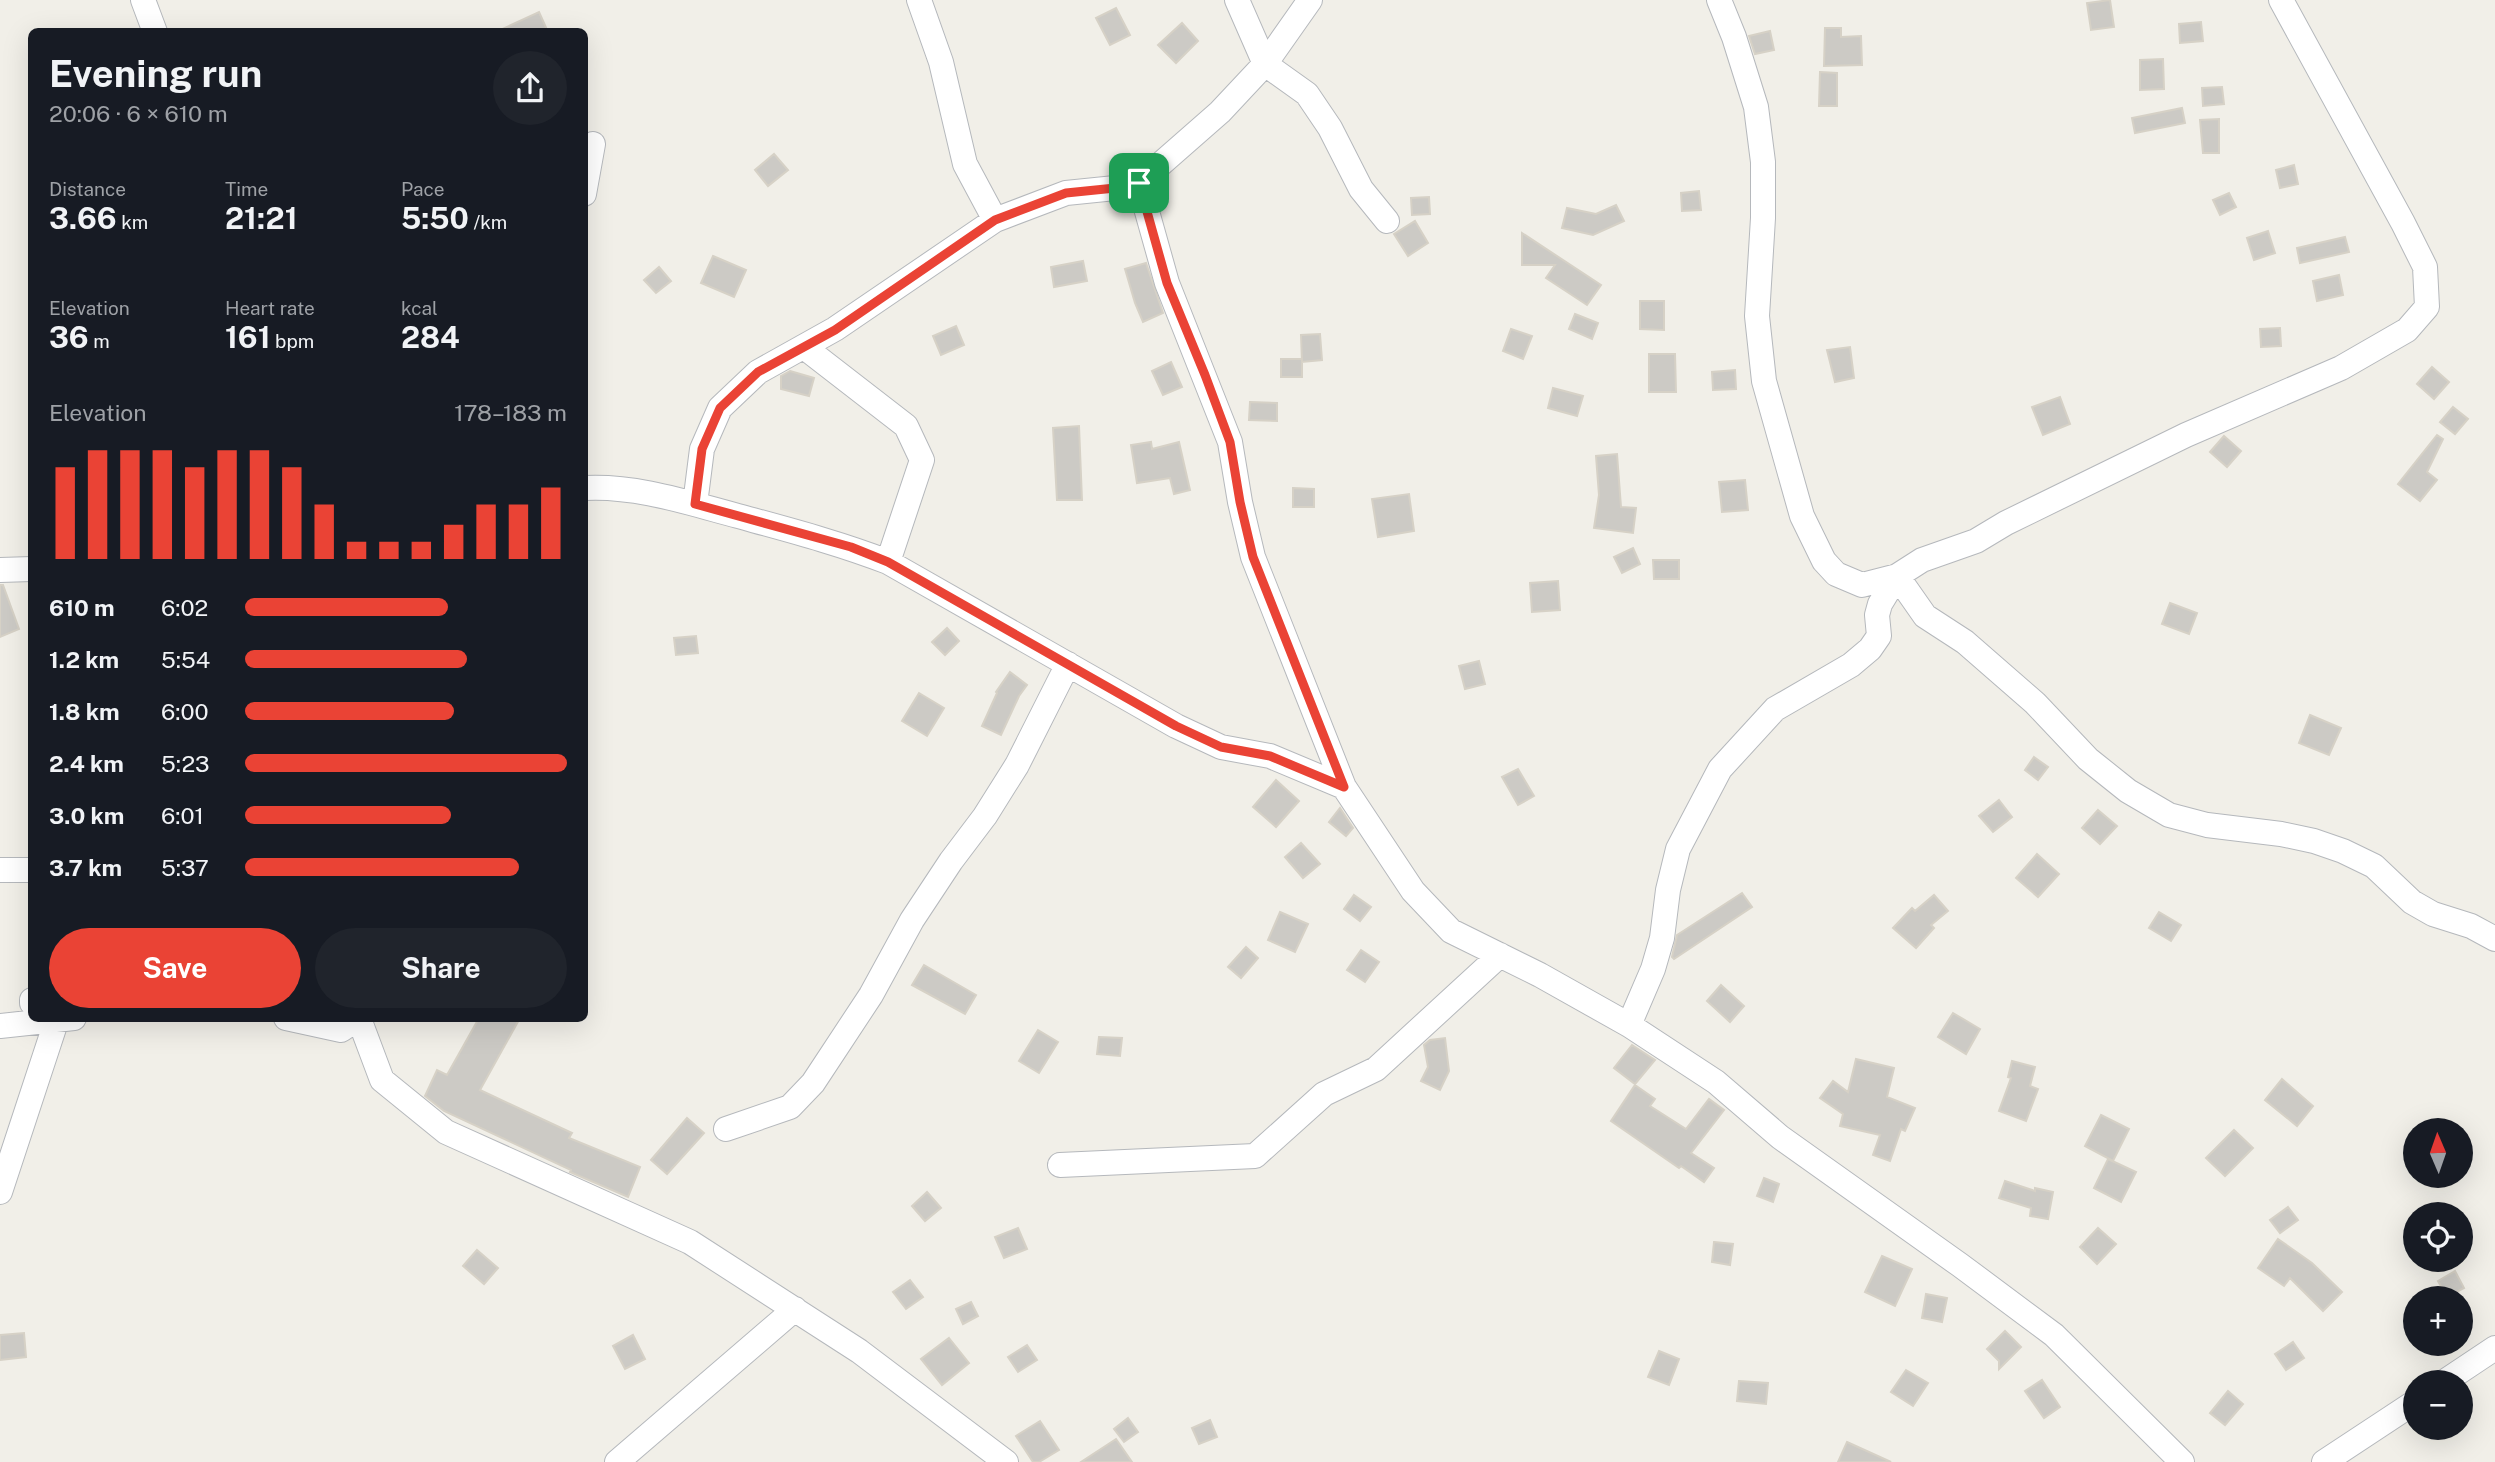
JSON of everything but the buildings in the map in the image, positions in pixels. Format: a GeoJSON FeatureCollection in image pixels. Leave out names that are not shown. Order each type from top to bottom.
{"type":"FeatureCollection","features":[{"type":"Feature","properties":{"kind":"street"},"geometry":{"type":"LineString","coordinates":[[143,0],[154,28]]}},
{"type":"Feature","properties":{"kind":"street"},"geometry":{"type":"LineString","coordinates":[[919,0],[941,62],[965,163],[995,220]]}},
{"type":"Feature","properties":{"kind":"street"},"geometry":{"type":"LineString","coordinates":[[1237,0],[1265,64],[1307,94],[1330,128],[1361,189],[1387,220]]}},
{"type":"Feature","properties":{"kind":"street"},"geometry":{"type":"LineString","coordinates":[[695,504],[702,449],[720,408],[758,372],[835,330],[995,220],[1066,193],[1139,183],[1220,112],[1265,64],[1310,0]]}},
{"type":"Feature","properties":{"kind":"street"},"geometry":{"type":"LineString","coordinates":[[1718,0],[1734,37],[1756,107],[1763,162],[1757,316],[1764,381],[1801,516],[1824,561],[1836,574],[1862,584],[1897,576],[1922,560],[1976,541],[2006,523],[2186,435],[2341,368],[2407,330],[2427,307],[2425,267],[2281,0]]}},
{"type":"Feature","properties":{"kind":"street"},"geometry":{"type":"LineString","coordinates":[[588,172],[593,144]]}},
{"type":"Feature","properties":{"kind":"street"},"geometry":{"type":"LineString","coordinates":[[1139,183],[1167,283],[1230,442],[1253,557],[1344,787],[1413,891],[1451,931],[1540,975],[1629,1026],[1716,1082],[1780,1137],[2054,1335],[2182,1462]]}},
{"type":"Feature","properties":{"kind":"street"},"geometry":{"type":"LineString","coordinates":[[804,347],[906,426],[922,460],[888,562]]}},
{"type":"Feature","properties":{"kind":"street"},"geometry":{"type":"LineString","coordinates":[[588,488],[637,492],[695,504],[851,547],[888,562],[1176,726],[1221,747],[1270,756],[1344,787]]}},
{"type":"Feature","properties":{"kind":"street"},"geometry":{"type":"LineString","coordinates":[[0,570],[28,569]]}},
{"type":"Feature","properties":{"kind":"street"},"geometry":{"type":"LineString","coordinates":[[1897,576],[1924,616],[1965,642],[2035,703],[2088,759],[2128,791],[2169,815],[2207,825],[2281,834],[2343,851],[2374,866],[2413,902],[2433,914],[2472,926],[2495,939]]}},
{"type":"Feature","properties":{"kind":"street"},"geometry":{"type":"LineString","coordinates":[[1629,1026],[1659,948],[1678,849],[1720,769],[1776,709],[1852,665],[1870,649],[1879,636],[1877,615],[1880,604],[1897,576]]}},
{"type":"Feature","properties":{"kind":"street"},"geometry":{"type":"LineString","coordinates":[[726,1129],[790,1107],[813,1083],[871,995],[912,920],[985,816],[1017,765],[1068,664]]}},
{"type":"Feature","properties":{"kind":"street"},"geometry":{"type":"LineString","coordinates":[[0,870],[28,870]]}},
{"type":"Feature","properties":{"kind":"street"},"geometry":{"type":"LineString","coordinates":[[1060,1165],[1255,1156],[1324,1094],[1376,1069],[1500,955]]}},
{"type":"Feature","properties":{"kind":"street"},"geometry":{"type":"LineString","coordinates":[[0,1026],[41,1022]]}},
{"type":"Feature","properties":{"kind":"street"},"geometry":{"type":"LineString","coordinates":[[0,1192],[60,1022]]}},
{"type":"Feature","properties":{"kind":"street"},"geometry":{"type":"LineString","coordinates":[[304,1022],[341,1030],[351,1022]]}},
{"type":"Feature","properties":{"kind":"street"},"geometry":{"type":"LineString","coordinates":[[359,1022],[382,1080],[446,1132],[690,1242],[859,1351],[1006,1462]]}},
{"type":"Feature","properties":{"kind":"street"},"geometry":{"type":"LineString","coordinates":[[617,1462],[795,1309]]}},
{"type":"Feature","properties":{"kind":"street"},"geometry":{"type":"LineString","coordinates":[[2462,1370],[2495,1348]]}},
{"type":"Feature","properties":{"kind":"street"},"geometry":{"type":"LineString","coordinates":[[2324,1462],[2403,1410]]}},
{"type":"Feature","properties":{"kind":"route"},"geometry":{"type":"LineString","coordinates":[[1139,183],[1167,283],[1230,442],[1253,557],[1344,787],[1270,756],[1221,747],[1176,726],[888,562],[851,547],[695,504],[702,449],[720,408],[758,372],[835,330],[995,220],[1066,193],[1139,183]]}}]}
